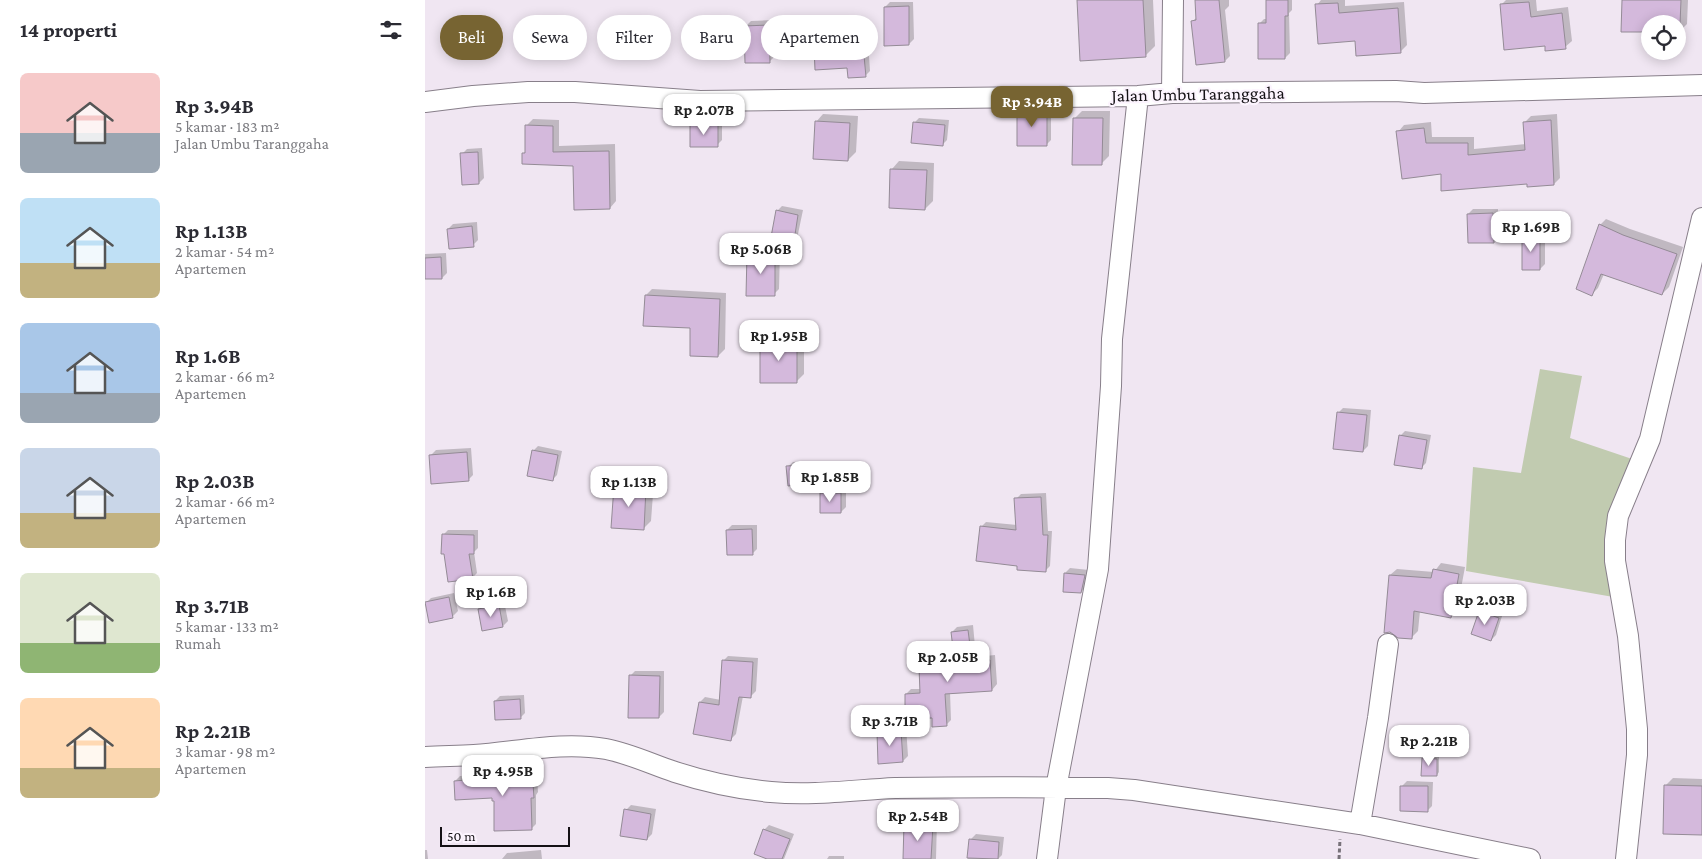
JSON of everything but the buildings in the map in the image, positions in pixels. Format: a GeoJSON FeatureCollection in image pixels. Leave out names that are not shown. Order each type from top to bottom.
{"type":"FeatureCollection","features":[{"type":"Feature","properties":{"kind":"street"},"geometry":{"type":"LineString","coordinates":[[1171,93],[1173,0]]}},
{"type":"Feature","properties":{"kind":"street","name":"Jalan Umbu Taranggaha"},"geometry":{"type":"LineString","coordinates":[[425,102],[528,92],[575,92],[699,100],[1138,96],[1171,93],[1396,91],[1424,93],[1702,84]]}},
{"type":"Feature","properties":{"kind":"street"},"geometry":{"type":"LineString","coordinates":[[1047,859],[1056,788],[1098,569],[1111,386],[1112,339],[1138,96]]}},
{"type":"Feature","properties":{"kind":"street"},"geometry":{"type":"LineString","coordinates":[[1626,859],[1637,755],[1637,730],[1628,636],[1615,561],[1615,540],[1618,516],[1650,439],[1702,218]]}},
{"type":"Feature","properties":{"kind":"street"},"geometry":{"type":"LineString","coordinates":[[1361,824],[1388,644]]}},
{"type":"Feature","properties":{"kind":"street"},"geometry":{"type":"LineString","coordinates":[[425,757],[474,755],[567,746],[605,749],[637,756],[675,772],[727,787],[808,794],[930,788],[1108,788],[1134,790],[1361,824],[1530,859]]}},
{"type":"Feature","properties":{"kind":"green space"},"geometry":{"type":"Polygon","coordinates":[[[1540,369],[1582,376],[1570,438],[1638,461],[1610,518],[1619,598],[1466,571],[1473,467],[1521,473],[1540,369]]]}}]}
